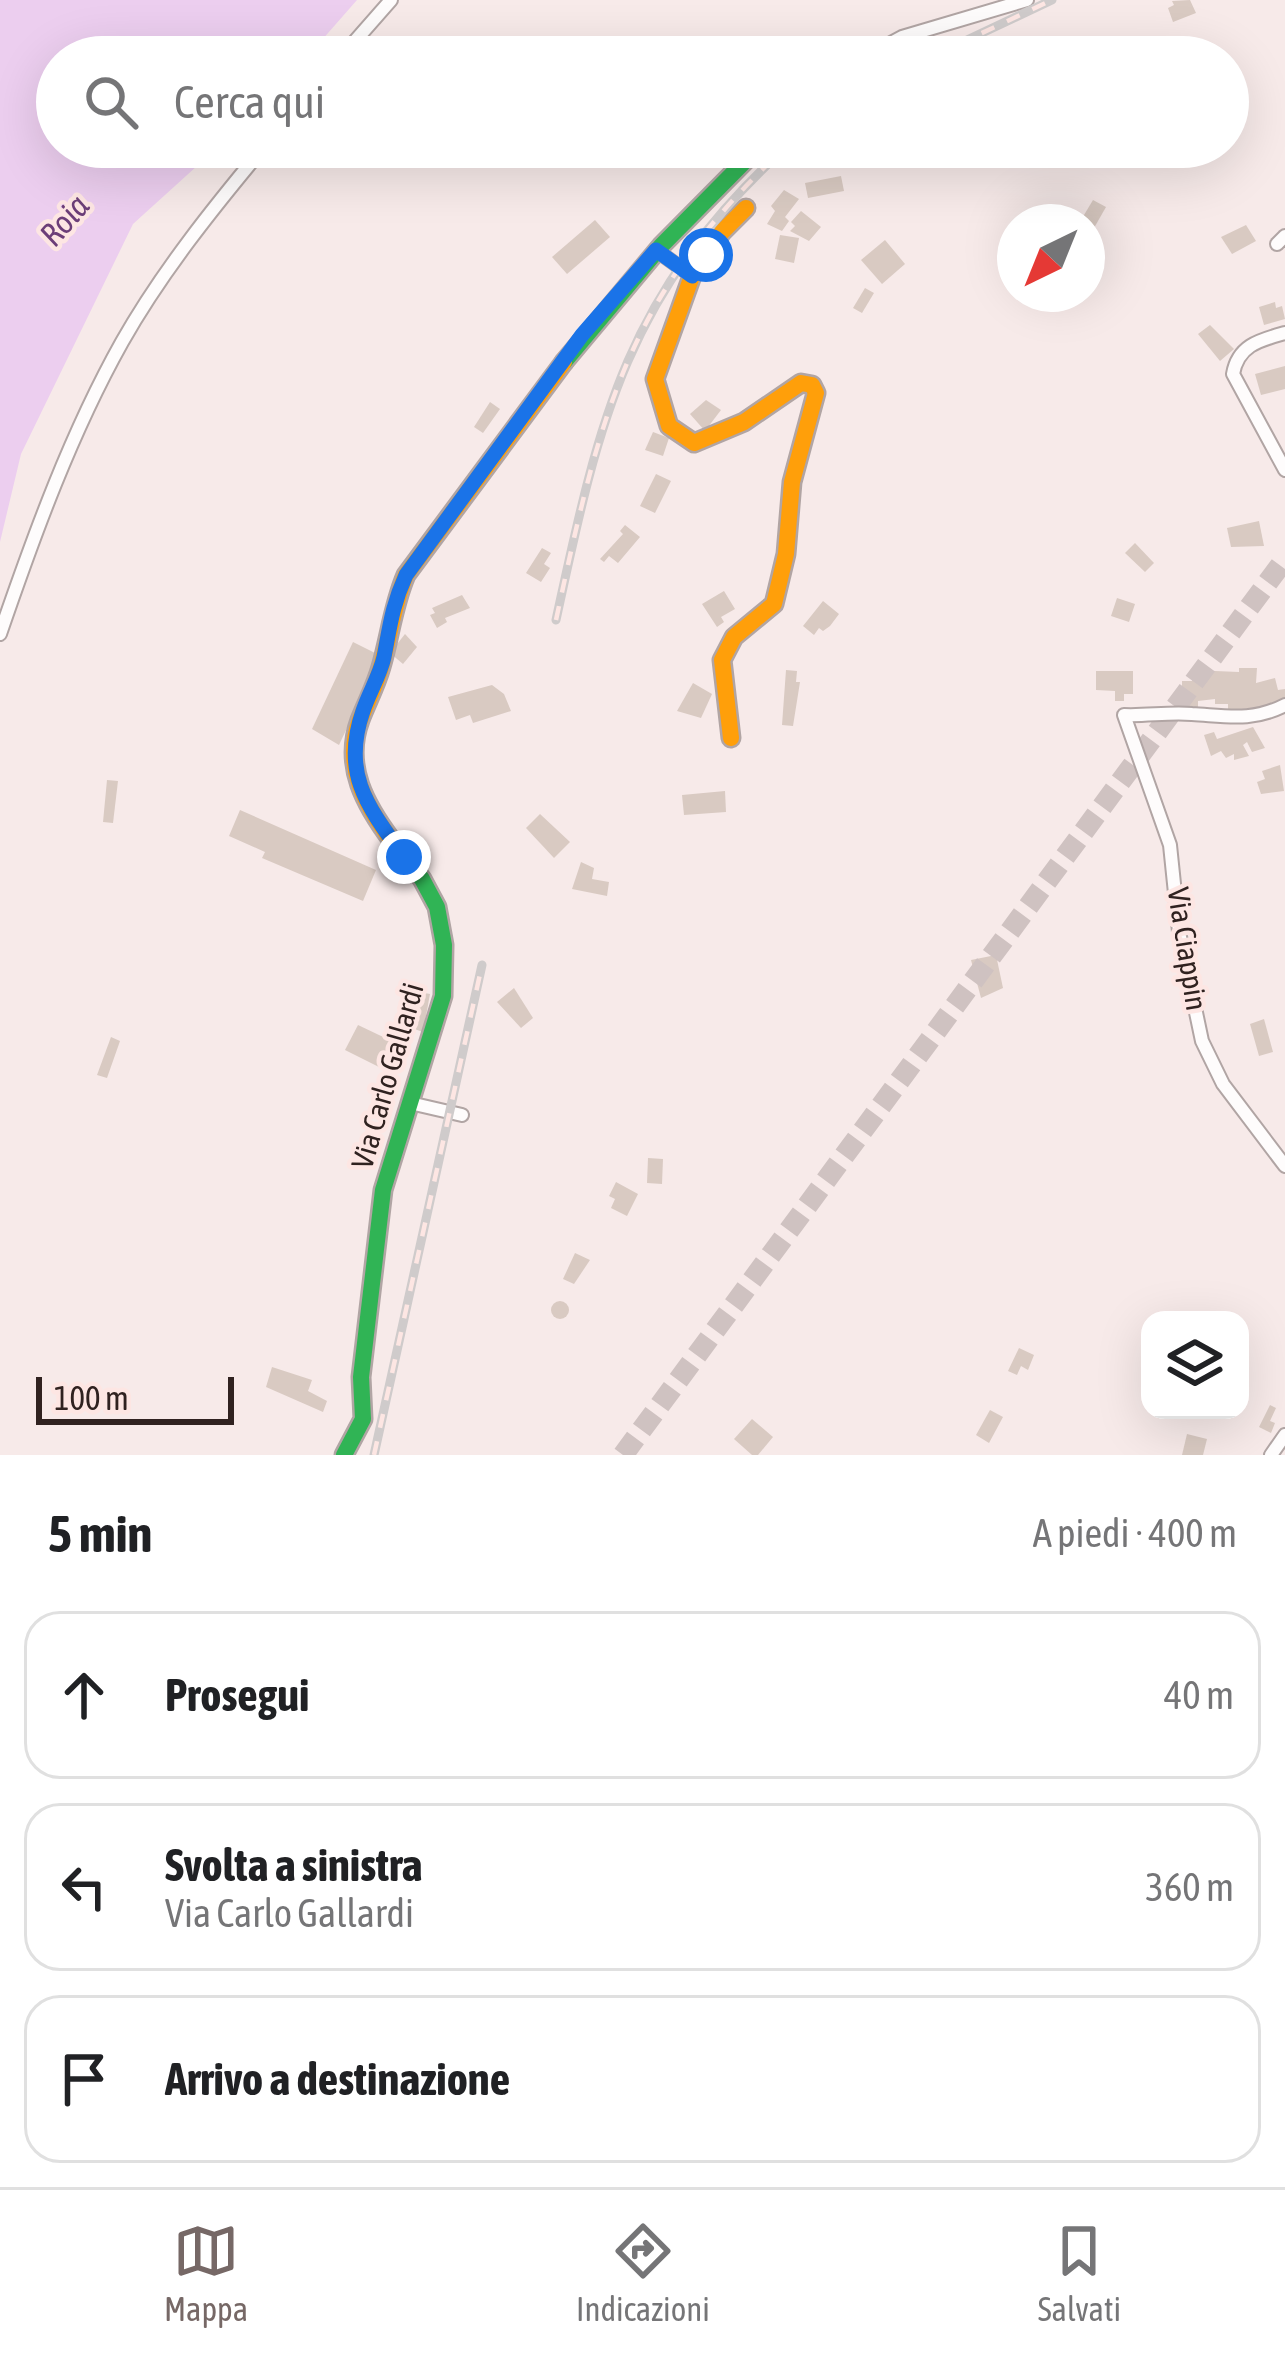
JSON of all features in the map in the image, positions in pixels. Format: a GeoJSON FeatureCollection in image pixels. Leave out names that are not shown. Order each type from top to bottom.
{"type":"FeatureCollection","features":[{"type":"Feature","properties":{"kind":"street"},"geometry":{"type":"LineString","coordinates":[[360,36],[392,0]]}},
{"type":"Feature","properties":{"kind":"street"},"geometry":{"type":"LineString","coordinates":[[905,36],[1027,0]]}},
{"type":"Feature","properties":{"kind":"street"},"geometry":{"type":"LineString","coordinates":[[0,634],[71,449],[122,342],[208,214],[246,168]]}},
{"type":"Feature","properties":{"kind":"street","name":"Via Carlo Gallardi"},"geometry":{"type":"LineString","coordinates":[[344,1455],[363,1419],[361,1377],[383,1190],[443,996],[443,942],[432,897],[372,812],[353,764],[362,715],[384,657],[389,616],[406,575],[582,335],[702,200],[737,168]]}},
{"type":"Feature","properties":{"kind":"street"},"geometry":{"type":"LineString","coordinates":[[731,738],[722,660],[734,637],[774,604],[786,554],[792,482],[816,393],[812,386],[801,383],[745,422],[697,443],[674,432],[662,412],[655,379],[692,276],[722,232],[746,208]]}},
{"type":"Feature","properties":{"kind":"street"},"geometry":{"type":"LineString","coordinates":[[656,250],[692,276]]}},
{"type":"Feature","properties":{"kind":"street"},"geometry":{"type":"LineString","coordinates":[[1285,333],[1245,348],[1233,374],[1285,470]]}},
{"type":"Feature","properties":{"kind":"street","name":"Via Ciappin"},"geometry":{"type":"LineString","coordinates":[[1285,705],[1262,717],[1232,719],[1188,713],[1124,715],[1170,845],[1179,932],[1202,1041],[1223,1084],[1285,1166]]}},
{"type":"Feature","properties":{"kind":"street"},"geometry":{"type":"LineString","coordinates":[[410,1103],[462,1115]]}},
{"type":"Feature","properties":{"kind":"street"},"geometry":{"type":"LineString","coordinates":[[1271,1455],[1285,1435]]}},
{"type":"Feature","properties":{"kind":"water","name":"Roia"},"geometry":{"type":"Polygon","coordinates":[[[0,0],[357,0],[325,36],[36,36],[36,168],[195,168],[133,224],[21,454],[0,542],[0,0]]]}},
{"type":"Feature","properties":{"kind":"building"},"geometry":{"type":"Polygon","coordinates":[[[1190,0],[1196,13],[1173,22],[1168,8],[1174,5],[1172,1],[1190,0]]]}},
{"type":"Feature","properties":{"kind":"building"},"geometry":{"type":"Polygon","coordinates":[[[841,176],[844,191],[808,198],[805,183],[841,176]]]}},
{"type":"Feature","properties":{"kind":"building"},"geometry":{"type":"Polygon","coordinates":[[[784,190],[799,199],[785,217],[789,221],[782,231],[767,224],[775,211],[771,206],[784,190]]]}},
{"type":"Feature","properties":{"kind":"building"},"geometry":{"type":"Polygon","coordinates":[[[801,211],[821,227],[809,241],[790,231],[801,211]]]}},
{"type":"Feature","properties":{"kind":"building"},"geometry":{"type":"Polygon","coordinates":[[[595,220],[610,237],[567,274],[552,257],[595,220]]]}},
{"type":"Feature","properties":{"kind":"building"},"geometry":{"type":"Polygon","coordinates":[[[1246,225],[1256,241],[1232,254],[1221,237],[1246,225]]]}},
{"type":"Feature","properties":{"kind":"building"},"geometry":{"type":"Polygon","coordinates":[[[780,235],[799,238],[794,263],[775,259],[780,235]]]}},
{"type":"Feature","properties":{"kind":"building"},"geometry":{"type":"Polygon","coordinates":[[[885,240],[905,264],[882,284],[861,260],[885,240]]]}},
{"type":"Feature","properties":{"kind":"building"},"geometry":{"type":"Polygon","coordinates":[[[865,288],[874,293],[862,313],[853,308],[865,288]]]}},
{"type":"Feature","properties":{"kind":"building"},"geometry":{"type":"Polygon","coordinates":[[[1275,302],[1276,308],[1282,306],[1285,319],[1264,325],[1259,307],[1275,302]]]}},
{"type":"Feature","properties":{"kind":"building"},"geometry":{"type":"Polygon","coordinates":[[[1210,325],[1234,349],[1220,361],[1198,334],[1210,325]]]}},
{"type":"Feature","properties":{"kind":"building"},"geometry":{"type":"Polygon","coordinates":[[[1285,366],[1285,389],[1261,395],[1255,374],[1285,366]]]}},
{"type":"Feature","properties":{"kind":"building"},"geometry":{"type":"Polygon","coordinates":[[[706,400],[721,410],[705,431],[690,414],[706,400]]]}},
{"type":"Feature","properties":{"kind":"building"},"geometry":{"type":"Polygon","coordinates":[[[490,402],[500,409],[483,433],[474,427],[490,402]]]}},
{"type":"Feature","properties":{"kind":"building"},"geometry":{"type":"Polygon","coordinates":[[[653,432],[669,438],[663,456],[645,450],[653,432]]]}},
{"type":"Feature","properties":{"kind":"building"},"geometry":{"type":"Polygon","coordinates":[[[656,474],[671,481],[655,513],[640,506],[656,474]]]}},
{"type":"Feature","properties":{"kind":"building"},"geometry":{"type":"Polygon","coordinates":[[[1259,521],[1264,546],[1231,547],[1227,528],[1259,521]]]}},
{"type":"Feature","properties":{"kind":"building"},"geometry":{"type":"Polygon","coordinates":[[[625,525],[640,537],[618,563],[609,556],[604,562],[600,559],[623,534],[625,525]]]}},
{"type":"Feature","properties":{"kind":"building"},"geometry":{"type":"Polygon","coordinates":[[[1135,543],[1154,563],[1145,572],[1125,553],[1135,543]]]}},
{"type":"Feature","properties":{"kind":"building"},"geometry":{"type":"Polygon","coordinates":[[[542,548],[551,553],[544,564],[550,568],[541,582],[526,573],[542,548]]]}},
{"type":"Feature","properties":{"kind":"building"},"geometry":{"type":"Polygon","coordinates":[[[724,591],[735,609],[721,617],[724,622],[717,627],[702,604],[724,591]]]}},
{"type":"Feature","properties":{"kind":"building"},"geometry":{"type":"Polygon","coordinates":[[[462,595],[470,608],[445,618],[447,622],[437,628],[430,615],[435,613],[432,608],[462,595]]]}},
{"type":"Feature","properties":{"kind":"building"},"geometry":{"type":"Polygon","coordinates":[[[1117,598],[1135,604],[1129,622],[1111,616],[1117,598]]]}},
{"type":"Feature","properties":{"kind":"building"},"geometry":{"type":"Polygon","coordinates":[[[823,601],[839,614],[814,635],[803,626],[823,601]]]}},
{"type":"Feature","properties":{"kind":"building"},"geometry":{"type":"Polygon","coordinates":[[[405,634],[417,647],[403,664],[390,653],[405,634]]]}},
{"type":"Feature","properties":{"kind":"building"},"geometry":{"type":"Polygon","coordinates":[[[353,642],[381,656],[339,745],[312,729],[353,642]]]}},
{"type":"Feature","properties":{"kind":"building"},"geometry":{"type":"Polygon","coordinates":[[[1239,668],[1257,668],[1256,683],[1275,678],[1278,690],[1285,689],[1285,698],[1270,709],[1228,712],[1228,704],[1215,704],[1215,699],[1198,701],[1198,709],[1176,709],[1176,693],[1182,693],[1182,681],[1192,681],[1192,670],[1239,672],[1239,668]]]}},
{"type":"Feature","properties":{"kind":"building"},"geometry":{"type":"Polygon","coordinates":[[[786,670],[797,671],[796,682],[800,682],[793,726],[782,725],[786,670]]]}},
{"type":"Feature","properties":{"kind":"building"},"geometry":{"type":"Polygon","coordinates":[[[1096,671],[1133,671],[1133,694],[1115,701],[1115,691],[1096,690],[1096,671]]]}},
{"type":"Feature","properties":{"kind":"building"},"geometry":{"type":"Polygon","coordinates":[[[693,683],[712,694],[701,718],[677,711],[693,683]]]}},
{"type":"Feature","properties":{"kind":"building"},"geometry":{"type":"Polygon","coordinates":[[[492,685],[504,694],[511,711],[473,723],[470,715],[456,720],[448,697],[492,685]]]}},
{"type":"Feature","properties":{"kind":"building"},"geometry":{"type":"Polygon","coordinates":[[[1253,727],[1265,748],[1252,752],[1247,742],[1243,745],[1249,756],[1234,760],[1234,754],[1226,758],[1221,751],[1211,756],[1204,735],[1214,732],[1217,739],[1253,727]]]}},
{"type":"Feature","properties":{"kind":"building"},"geometry":{"type":"Polygon","coordinates":[[[1280,765],[1284,791],[1261,794],[1257,782],[1265,779],[1262,771],[1280,765]]]}},
{"type":"Feature","properties":{"kind":"building"},"geometry":{"type":"Polygon","coordinates":[[[107,780],[118,781],[113,823],[103,822],[107,780]]]}},
{"type":"Feature","properties":{"kind":"building"},"geometry":{"type":"Polygon","coordinates":[[[725,791],[726,812],[684,815],[682,795],[725,791]]]}},
{"type":"Feature","properties":{"kind":"building"},"geometry":{"type":"Polygon","coordinates":[[[240,810],[376,870],[363,901],[262,858],[265,852],[229,836],[240,810]]]}},
{"type":"Feature","properties":{"kind":"building"},"geometry":{"type":"Polygon","coordinates":[[[540,814],[570,842],[554,858],[526,828],[540,814]]]}},
{"type":"Feature","properties":{"kind":"building"},"geometry":{"type":"Polygon","coordinates":[[[581,862],[594,868],[592,879],[609,882],[607,896],[572,889],[581,862]]]}},
{"type":"Feature","properties":{"kind":"building"},"geometry":{"type":"Polygon","coordinates":[[[996,955],[1003,988],[981,998],[971,960],[996,955]]]}},
{"type":"Feature","properties":{"kind":"building"},"geometry":{"type":"Polygon","coordinates":[[[514,988],[533,1018],[521,1028],[497,1002],[514,988]]]}},
{"type":"Feature","properties":{"kind":"building"},"geometry":{"type":"Polygon","coordinates":[[[404,989],[430,994],[423,1032],[397,1023],[404,989]]]}},
{"type":"Feature","properties":{"kind":"building"},"geometry":{"type":"Polygon","coordinates":[[[1264,1019],[1273,1052],[1259,1056],[1250,1024],[1264,1019]]]}},
{"type":"Feature","properties":{"kind":"building"},"geometry":{"type":"Polygon","coordinates":[[[358,1025],[400,1045],[387,1071],[345,1050],[358,1025]]]}},
{"type":"Feature","properties":{"kind":"building"},"geometry":{"type":"Polygon","coordinates":[[[111,1037],[120,1041],[107,1078],[97,1075],[111,1037]]]}},
{"type":"Feature","properties":{"kind":"building"},"geometry":{"type":"Polygon","coordinates":[[[648,1158],[663,1159],[662,1184],[647,1183],[648,1158]]]}},
{"type":"Feature","properties":{"kind":"building"},"geometry":{"type":"Polygon","coordinates":[[[616,1182],[638,1194],[627,1216],[611,1208],[615,1199],[609,1196],[616,1182]]]}},
{"type":"Feature","properties":{"kind":"building"},"geometry":{"type":"Polygon","coordinates":[[[575,1253],[590,1260],[574,1284],[563,1279],[575,1253]]]}},
{"type":"Feature","properties":{"kind":"building"},"geometry":{"type":"Polygon","coordinates":[[[560,1301],[569,1310],[560,1319],[551,1310],[560,1301]]]}},
{"type":"Feature","properties":{"kind":"building"},"geometry":{"type":"Polygon","coordinates":[[[1019,1348],[1034,1355],[1028,1370],[1021,1366],[1017,1375],[1008,1371],[1019,1348]]]}},
{"type":"Feature","properties":{"kind":"building"},"geometry":{"type":"Polygon","coordinates":[[[272,1367],[312,1380],[308,1391],[327,1401],[323,1412],[266,1387],[272,1367]]]}},
{"type":"Feature","properties":{"kind":"building"},"geometry":{"type":"Polygon","coordinates":[[[1270,1405],[1276,1408],[1271,1433],[1259,1427],[1270,1405]]]}},
{"type":"Feature","properties":{"kind":"building"},"geometry":{"type":"Polygon","coordinates":[[[990,1410],[1003,1417],[989,1443],[976,1435],[990,1410]]]}},
{"type":"Feature","properties":{"kind":"building"},"geometry":{"type":"Polygon","coordinates":[[[752,1419],[773,1437],[758,1455],[734,1439],[752,1419]]]}},
{"type":"Feature","properties":{"kind":"building"},"geometry":{"type":"Polygon","coordinates":[[[1187,1434],[1207,1439],[1203,1455],[1182,1455],[1187,1434]]]}},
{"type":"Feature","properties":{"kind":"tunnel"},"geometry":{"type":"LineString","coordinates":[[623,1455],[1285,559]]}},
{"type":"Feature","properties":{"kind":"railway"},"geometry":{"type":"LineString","coordinates":[[976,36],[1052,0]]}},
{"type":"Feature","properties":{"kind":"railway"},"geometry":{"type":"LineString","coordinates":[[556,620],[588,481],[628,362],[689,254],[765,168]]}},
{"type":"Feature","properties":{"kind":"railway"},"geometry":{"type":"LineString","coordinates":[[374,1455],[482,965]]}},
{"type":"Feature","properties":{"kind":"traffic: fast"},"geometry":{"type":"LineString","coordinates":[[564,362],[661,246],[738,168]]}},
{"type":"Feature","properties":{"kind":"traffic: fast"},"geometry":{"type":"LineString","coordinates":[[344,1455],[363,1419],[361,1377],[383,1190],[443,996],[444,945],[437,907],[393,842]]}},
{"type":"Feature","properties":{"kind":"traffic: slow"},"geometry":{"type":"LineString","coordinates":[[731,738],[722,660],[734,637],[774,604],[786,554],[792,482],[816,393],[812,385],[801,383],[744,422],[694,443],[669,426],[655,379],[692,276],[722,232],[746,208]]}},
{"type":"Feature","properties":{"kind":"traffic: slow"},"geometry":{"type":"LineString","coordinates":[[393,842],[366,799],[354,753],[402,586],[564,362]]}},
{"type":"Feature","properties":{"kind":"route"},"geometry":{"type":"LineString","coordinates":[[404,857],[364,796],[353,750],[384,657],[389,616],[406,575],[582,335],[656,250],[692,276],[706,255]]}}]}
